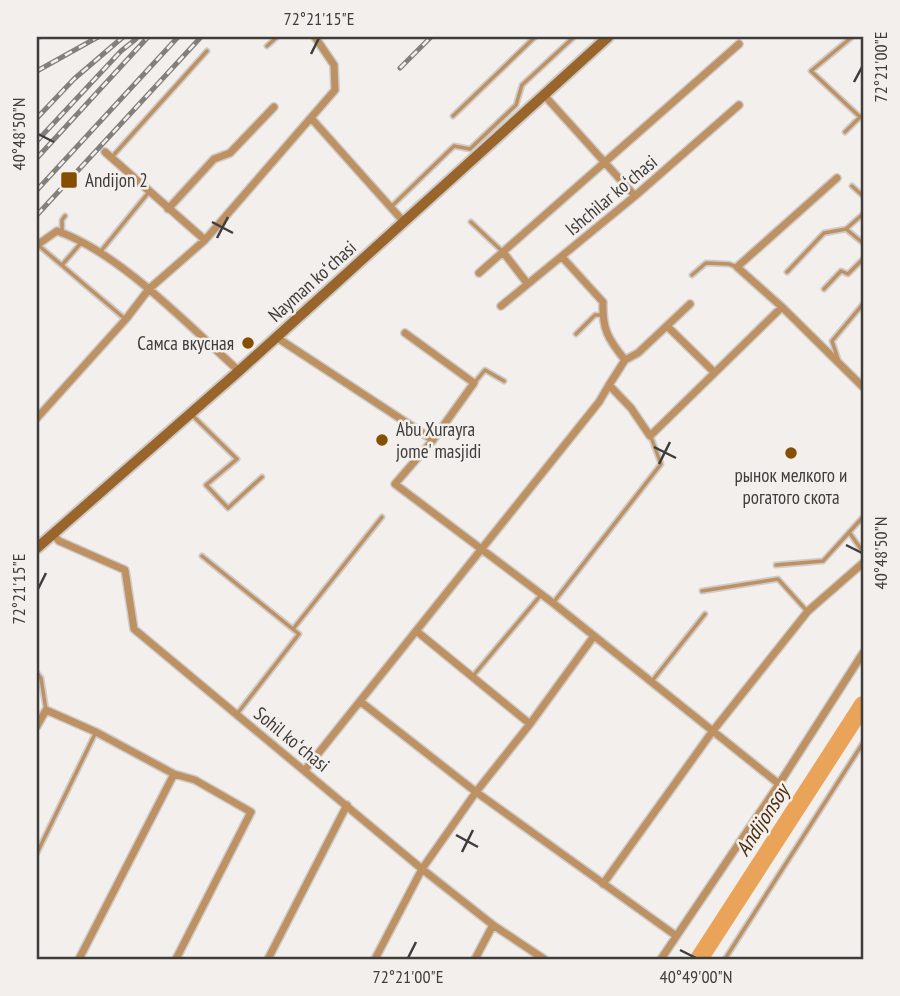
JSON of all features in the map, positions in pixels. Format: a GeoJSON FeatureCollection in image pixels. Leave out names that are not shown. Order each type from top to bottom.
{"type":"FeatureCollection","features":[{"type":"Feature","properties":{"kind":"main road","name":"Nayman koʻchasi"},"geometry":{"type":"LineString","coordinates":[[37,548],[239,371],[608,37]]}},
{"type":"Feature","properties":{"kind":"street"},"geometry":{"type":"LineString","coordinates":[[37,418],[126,320],[149,289],[205,240],[335,90],[334,65],[315,37]]}},
{"type":"Feature","properties":{"kind":"street"},"geometry":{"type":"LineString","coordinates":[[479,273],[739,44]]}},
{"type":"Feature","properties":{"kind":"street"},"geometry":{"type":"LineString","coordinates":[[544,95],[635,196]]}},
{"type":"Feature","properties":{"kind":"street","name":"Ishchilar koʻchasi"},"geometry":{"type":"LineString","coordinates":[[501,306],[635,196],[738,105]]}},
{"type":"Feature","properties":{"kind":"street"},"geometry":{"type":"LineString","coordinates":[[167,208],[214,159],[230,153],[274,107]]}},
{"type":"Feature","properties":{"kind":"street"},"geometry":{"type":"LineString","coordinates":[[311,118],[403,221]]}},
{"type":"Feature","properties":{"kind":"street"},"geometry":{"type":"LineString","coordinates":[[108,155],[205,240]]}},
{"type":"Feature","properties":{"kind":"street"},"geometry":{"type":"LineString","coordinates":[[837,178],[737,267],[863,387]]}},
{"type":"Feature","properties":{"kind":"street"},"geometry":{"type":"LineString","coordinates":[[37,245],[57,231],[82,242],[149,289],[239,371]]}},
{"type":"Feature","properties":{"kind":"street"},"geometry":{"type":"LineString","coordinates":[[503,252],[527,284]]}},
{"type":"Feature","properties":{"kind":"street"},"geometry":{"type":"LineString","coordinates":[[562,257],[604,302],[607,338],[625,360]]}},
{"type":"Feature","properties":{"kind":"street"},"geometry":{"type":"LineString","coordinates":[[305,770],[599,402],[625,360],[638,354],[690,304]]}},
{"type":"Feature","properties":{"kind":"street"},"geometry":{"type":"LineString","coordinates":[[609,385],[631,408],[650,436],[782,307]]}},
{"type":"Feature","properties":{"kind":"street"},"geometry":{"type":"LineString","coordinates":[[668,327],[713,372]]}},
{"type":"Feature","properties":{"kind":"street"},"geometry":{"type":"LineString","coordinates":[[405,333],[474,383],[433,440],[395,484],[553,603],[779,784]]}},
{"type":"Feature","properties":{"kind":"street"},"geometry":{"type":"LineString","coordinates":[[276,337],[433,440]]}},
{"type":"Feature","properties":{"kind":"street","name":"Sohil koʻchasi"},"geometry":{"type":"LineString","coordinates":[[53,534],[59,541],[125,570],[134,629],[422,869],[493,925],[544,959]]}},
{"type":"Feature","properties":{"kind":"street"},"geometry":{"type":"LineString","coordinates":[[603,884],[712,732],[808,611],[863,563]]}},
{"type":"Feature","properties":{"kind":"street"},"geometry":{"type":"LineString","coordinates":[[420,634],[530,724]]}},
{"type":"Feature","properties":{"kind":"street"},"geometry":{"type":"LineString","coordinates":[[375,959],[422,869],[476,792],[594,636]]}},
{"type":"Feature","properties":{"kind":"street"},"geometry":{"type":"LineString","coordinates":[[661,959],[863,653]]}},
{"type":"Feature","properties":{"kind":"street"},"geometry":{"type":"LineString","coordinates":[[361,702],[476,792],[675,935]]}},
{"type":"Feature","properties":{"kind":"street"},"geometry":{"type":"LineString","coordinates":[[37,726],[46,710],[96,732],[174,774],[195,780],[251,812],[176,959]]}},
{"type":"Feature","properties":{"kind":"street"},"geometry":{"type":"LineString","coordinates":[[79,959],[174,774]]}},
{"type":"Feature","properties":{"kind":"street"},"geometry":{"type":"LineString","coordinates":[[268,959],[347,805]]}},
{"type":"Feature","properties":{"kind":"street"},"geometry":{"type":"LineString","coordinates":[[475,959],[493,925]]}},
{"type":"Feature","properties":{"kind":"lane"},"geometry":{"type":"LineString","coordinates":[[267,46],[276,37]]}},
{"type":"Feature","properties":{"kind":"lane"},"geometry":{"type":"LineString","coordinates":[[453,117],[534,37]]}},
{"type":"Feature","properties":{"kind":"lane"},"geometry":{"type":"LineString","coordinates":[[390,207],[454,146],[470,149],[516,105],[522,85],[574,37]]}},
{"type":"Feature","properties":{"kind":"lane"},"geometry":{"type":"LineString","coordinates":[[845,132],[860,117],[811,71],[852,37]]}},
{"type":"Feature","properties":{"kind":"lane"},"geometry":{"type":"LineString","coordinates":[[108,155],[207,51]]}},
{"type":"Feature","properties":{"kind":"lane"},"geometry":{"type":"LineString","coordinates":[[852,186],[863,196]]}},
{"type":"Feature","properties":{"kind":"lane"},"geometry":{"type":"LineString","coordinates":[[99,253],[149,192]]}},
{"type":"Feature","properties":{"kind":"lane"},"geometry":{"type":"LineString","coordinates":[[787,272],[824,233],[846,229],[863,214]]}},
{"type":"Feature","properties":{"kind":"lane"},"geometry":{"type":"LineString","coordinates":[[62,233],[62,220],[65,216]]}},
{"type":"Feature","properties":{"kind":"lane"},"geometry":{"type":"LineString","coordinates":[[471,222],[503,252]]}},
{"type":"Feature","properties":{"kind":"lane"},"geometry":{"type":"LineString","coordinates":[[846,229],[863,243]]}},
{"type":"Feature","properties":{"kind":"lane"},"geometry":{"type":"LineString","coordinates":[[62,265],[82,242]]}},
{"type":"Feature","properties":{"kind":"lane"},"geometry":{"type":"LineString","coordinates":[[37,245],[126,320]]}},
{"type":"Feature","properties":{"kind":"lane"},"geometry":{"type":"LineString","coordinates":[[824,289],[841,271],[848,274],[863,259]]}},
{"type":"Feature","properties":{"kind":"lane"},"geometry":{"type":"LineString","coordinates":[[692,275],[706,264],[729,264],[737,267]]}},
{"type":"Feature","properties":{"kind":"lane"},"geometry":{"type":"LineString","coordinates":[[838,361],[832,341],[863,304]]}},
{"type":"Feature","properties":{"kind":"lane"},"geometry":{"type":"LineString","coordinates":[[576,334],[595,315],[603,315]]}},
{"type":"Feature","properties":{"kind":"lane"},"geometry":{"type":"LineString","coordinates":[[474,383],[485,370],[503,381]]}},
{"type":"Feature","properties":{"kind":"lane"},"geometry":{"type":"LineString","coordinates":[[191,413],[237,459],[206,485],[228,508],[262,477]]}},
{"type":"Feature","properties":{"kind":"lane"},"geometry":{"type":"LineString","coordinates":[[553,603],[661,464],[650,436]]}},
{"type":"Feature","properties":{"kind":"lane"},"geometry":{"type":"LineString","coordinates":[[776,565],[823,561],[863,516]]}},
{"type":"Feature","properties":{"kind":"lane"},"geometry":{"type":"LineString","coordinates":[[293,629],[382,517]]}},
{"type":"Feature","properties":{"kind":"lane"},"geometry":{"type":"LineString","coordinates":[[849,532],[863,552]]}},
{"type":"Feature","properties":{"kind":"lane"},"geometry":{"type":"LineString","coordinates":[[202,556],[299,634],[237,714]]}},
{"type":"Feature","properties":{"kind":"lane"},"geometry":{"type":"LineString","coordinates":[[702,591],[778,579],[808,611]]}},
{"type":"Feature","properties":{"kind":"lane"},"geometry":{"type":"LineString","coordinates":[[472,676],[542,595]]}},
{"type":"Feature","properties":{"kind":"lane"},"geometry":{"type":"LineString","coordinates":[[651,682],[705,614]]}},
{"type":"Feature","properties":{"kind":"lane"},"geometry":{"type":"LineString","coordinates":[[37,673],[41,678],[46,710]]}},
{"type":"Feature","properties":{"kind":"lane"},"geometry":{"type":"LineString","coordinates":[[37,853],[96,732]]}},
{"type":"Feature","properties":{"kind":"lane"},"geometry":{"type":"LineString","coordinates":[[725,959],[863,743]]}},
{"type":"Feature","properties":{"kind":"waterway","name":"Andijonsoy"},"geometry":{"type":"LineString","coordinates":[[699,959],[863,705]]}},
{"type":"Feature","properties":{"kind":"railway"},"geometry":{"type":"LineString","coordinates":[[37,71],[98,37]]}},
{"type":"Feature","properties":{"kind":"railway"},"geometry":{"type":"LineString","coordinates":[[37,118],[74,79],[123,37]]}},
{"type":"Feature","properties":{"kind":"railway"},"geometry":{"type":"LineString","coordinates":[[37,158],[148,37]]}},
{"type":"Feature","properties":{"kind":"railway"},"geometry":{"type":"LineString","coordinates":[[37,190],[178,37]]}},
{"type":"Feature","properties":{"kind":"railway"},"geometry":{"type":"LineString","coordinates":[[37,215],[201,37]]}},
{"type":"Feature","properties":{"kind":"railway"},"geometry":{"type":"LineString","coordinates":[[400,68],[431,37]]}},
{"type":"Feature","properties":{"kind":"railway"},"geometry":{"type":"LineString","coordinates":[[37,141],[121,51],[136,39]]}},
{"type":"Feature","properties":{"kind":"place","name":"Andijon 2"},"geometry":{"type":"Point","coordinates":[69,180]}},
{"type":"Feature","properties":{"kind":"place","name":"Самса вкусная"},"geometry":{"type":"Point","coordinates":[248,343]}},
{"type":"Feature","properties":{"kind":"place","name":"Abu Xurayra jome' masjidi"},"geometry":{"type":"Point","coordinates":[382,440]}},
{"type":"Feature","properties":{"kind":"place","name":"рынок мелкого и рогатого скота"},"geometry":{"type":"Point","coordinates":[791,453]}}]}
